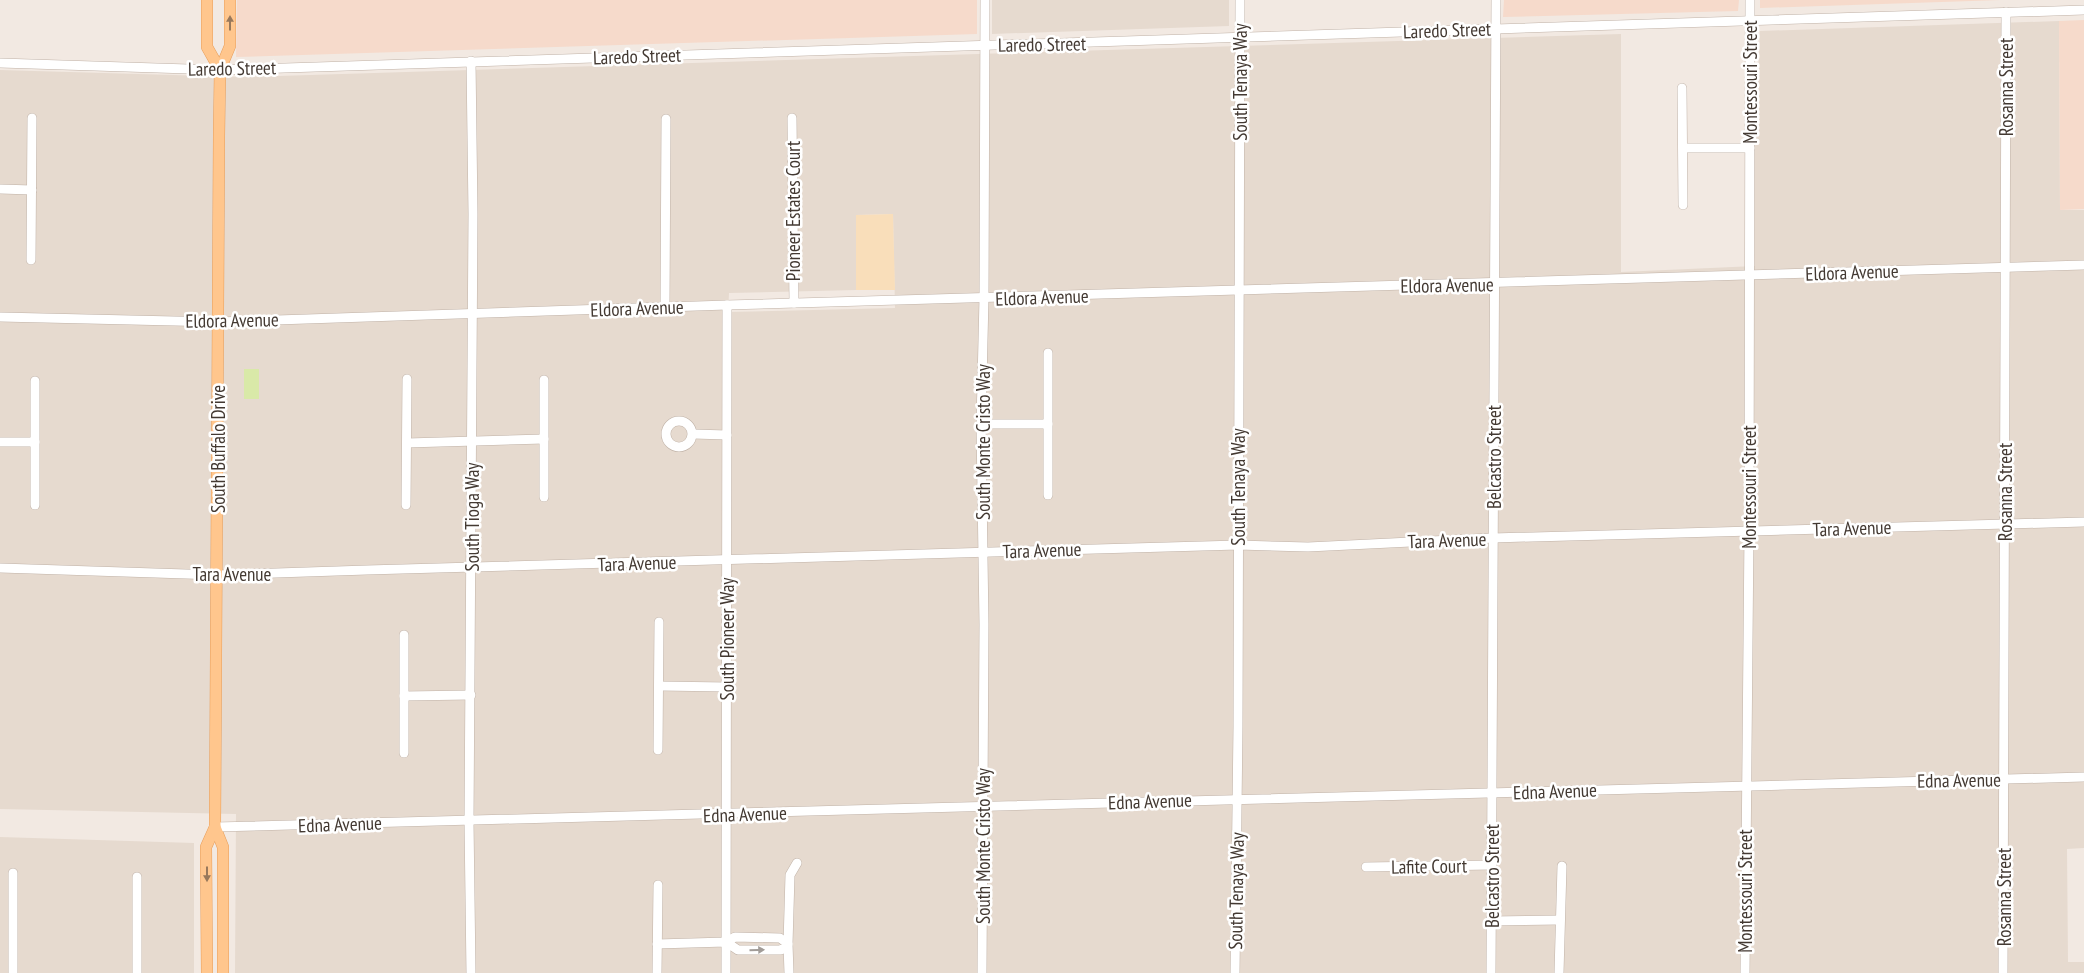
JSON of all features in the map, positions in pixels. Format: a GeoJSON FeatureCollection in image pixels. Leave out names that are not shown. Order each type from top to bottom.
{"type":"FeatureCollection","features":[{"type":"Feature","properties":{"kind":"main road","name":"South Buffalo Drive"},"geometry":{"type":"LineString","coordinates":[[207,0],[207,47],[220,70]]}},
{"type":"Feature","properties":{"kind":"main road","name":"South Buffalo Drive"},"geometry":{"type":"LineString","coordinates":[[223,973],[223,847],[215,827],[218,322],[220,70],[230,46],[230,0]]}},
{"type":"Feature","properties":{"kind":"main road","name":"South Buffalo Drive"},"geometry":{"type":"LineString","coordinates":[[207,973],[206,847],[215,827]]}},
{"type":"Feature","properties":{"kind":"street","name":"South Monte Cristo Way"},"geometry":{"type":"LineString","coordinates":[[982,973],[984,624],[982,424],[985,0]]}},
{"type":"Feature","properties":{"kind":"street","name":"South Tenaya Way"},"geometry":{"type":"LineString","coordinates":[[1235,973],[1240,0]]}},
{"type":"Feature","properties":{"kind":"street","name":"Belcastro Street"},"geometry":{"type":"LineString","coordinates":[[1491,973],[1496,0]]}},
{"type":"Feature","properties":{"kind":"street","name":"Montessouri Street"},"geometry":{"type":"LineString","coordinates":[[1745,973],[1745,785],[1749,531],[1750,0]]}},
{"type":"Feature","properties":{"kind":"street","name":"Laredo Street"},"geometry":{"type":"LineString","coordinates":[[0,63],[220,70],[2084,10]]}},
{"type":"Feature","properties":{"kind":"street","name":"Rosanna Street"},"geometry":{"type":"LineString","coordinates":[[2003,973],[2006,12]]}},
{"type":"Feature","properties":{"kind":"street","name":"South Tioga Way"},"geometry":{"type":"LineString","coordinates":[[471,61],[473,313],[471,973]]}},
{"type":"Feature","properties":{"kind":"street"},"geometry":{"type":"LineString","coordinates":[[1682,88],[1683,206]]}},
{"type":"Feature","properties":{"kind":"street"},"geometry":{"type":"LineString","coordinates":[[31,260],[32,118]]}},
{"type":"Feature","properties":{"kind":"street","name":"Pioneer Estates Court"},"geometry":{"type":"LineString","coordinates":[[792,118],[794,303]]}},
{"type":"Feature","properties":{"kind":"street"},"geometry":{"type":"LineString","coordinates":[[665,307],[666,119]]}},
{"type":"Feature","properties":{"kind":"street"},"geometry":{"type":"LineString","coordinates":[[1683,148],[1750,148]]}},
{"type":"Feature","properties":{"kind":"street"},"geometry":{"type":"LineString","coordinates":[[0,189],[32,190]]}},
{"type":"Feature","properties":{"kind":"street","name":"Eldora Avenue"},"geometry":{"type":"LineString","coordinates":[[0,316],[218,322],[2084,265]]}},
{"type":"Feature","properties":{"kind":"street","name":"South Pioneer Way"},"geometry":{"type":"LineString","coordinates":[[726,973],[727,305]]}},
{"type":"Feature","properties":{"kind":"street"},"geometry":{"type":"LineString","coordinates":[[1048,353],[1048,495]]}},
{"type":"Feature","properties":{"kind":"street"},"geometry":{"type":"LineString","coordinates":[[406,505],[407,379]]}},
{"type":"Feature","properties":{"kind":"street"},"geometry":{"type":"LineString","coordinates":[[544,380],[544,497]]}},
{"type":"Feature","properties":{"kind":"street"},"geometry":{"type":"LineString","coordinates":[[34,381],[34,505]]}},
{"type":"Feature","properties":{"kind":"street"},"geometry":{"type":"LineString","coordinates":[[982,424],[1048,424]]}},
{"type":"Feature","properties":{"kind":"street"},"geometry":{"type":"LineString","coordinates":[[693,434],[727,435]]}},
{"type":"Feature","properties":{"kind":"street"},"geometry":{"type":"LineString","coordinates":[[407,443],[544,439]]}},
{"type":"Feature","properties":{"kind":"street"},"geometry":{"type":"LineString","coordinates":[[0,442],[34,442]]}},
{"type":"Feature","properties":{"kind":"street","name":"Tara Avenue"},"geometry":{"type":"LineString","coordinates":[[0,568],[217,575],[1238,545],[1308,547],[1494,538],[2084,522]]}},
{"type":"Feature","properties":{"kind":"street"},"geometry":{"type":"LineString","coordinates":[[658,750],[659,622]]}},
{"type":"Feature","properties":{"kind":"street"},"geometry":{"type":"LineString","coordinates":[[404,635],[404,753]]}},
{"type":"Feature","properties":{"kind":"street"},"geometry":{"type":"LineString","coordinates":[[659,686],[727,687]]}},
{"type":"Feature","properties":{"kind":"street"},"geometry":{"type":"LineString","coordinates":[[404,696],[471,695]]}},
{"type":"Feature","properties":{"kind":"street","name":"Edna Avenue"},"geometry":{"type":"LineString","coordinates":[[215,827],[2084,777]]}},
{"type":"Feature","properties":{"kind":"street"},"geometry":{"type":"LineString","coordinates":[[789,973],[790,876],[797,863]]}},
{"type":"Feature","properties":{"kind":"street","name":"Lafite Court"},"geometry":{"type":"LineString","coordinates":[[1366,867],[1492,865]]}},
{"type":"Feature","properties":{"kind":"street"},"geometry":{"type":"LineString","coordinates":[[1559,973],[1562,866]]}},
{"type":"Feature","properties":{"kind":"street"},"geometry":{"type":"LineString","coordinates":[[13,872],[13,973]]}},
{"type":"Feature","properties":{"kind":"street"},"geometry":{"type":"LineString","coordinates":[[137,973],[138,877]]}},
{"type":"Feature","properties":{"kind":"street"},"geometry":{"type":"LineString","coordinates":[[657,973],[658,885]]}},
{"type":"Feature","properties":{"kind":"street"},"geometry":{"type":"LineString","coordinates":[[1492,920],[1560,920]]}},
{"type":"Feature","properties":{"kind":"street"},"geometry":{"type":"LineString","coordinates":[[657,944],[726,942],[735,937],[780,938],[788,944]]}},
{"type":"Feature","properties":{"kind":"street"},"geometry":{"type":"LineString","coordinates":[[726,942],[738,950],[782,950],[788,944]]}},
{"type":"Feature","properties":{"kind":"shaded area"},"geometry":{"type":"Polygon","coordinates":[[[237,0],[977,0],[977,34],[236,57],[237,0]]]}},
{"type":"Feature","properties":{"kind":"shaded area"},"geometry":{"type":"Polygon","coordinates":[[[992,0],[1229,0],[1229,26],[992,34],[992,0]]]}},
{"type":"Feature","properties":{"kind":"shaded area"},"geometry":{"type":"Polygon","coordinates":[[[1504,0],[1739,0],[1738,11],[1503,17],[1504,0]]]}},
{"type":"Feature","properties":{"kind":"shaded area"},"geometry":{"type":"Polygon","coordinates":[[[1760,0],[2001,0],[1760,8],[1760,0]]]}},
{"type":"Feature","properties":{"kind":"shaded area"},"geometry":{"type":"Polygon","coordinates":[[[2084,20],[2084,209],[2060,210],[2059,21],[2084,20]]]}},
{"type":"Feature","properties":{"kind":"shaded area"},"geometry":{"type":"Polygon","coordinates":[[[2059,21],[2060,210],[2084,210],[2084,848],[2067,849],[2068,962],[2084,962],[2084,973],[235,973],[236,814],[0,809],[0,70],[242,77],[1621,34],[1621,272],[1755,266],[1755,147],[1760,31],[2059,21]],[[893,214],[856,215],[856,290],[729,293],[728,312],[895,308],[893,214]]]}},
{"type":"Feature","properties":{"kind":"shaded area"},"geometry":{"type":"Polygon","coordinates":[[[0,837],[194,843],[194,973],[0,973],[0,837]]]}},
{"type":"Feature","properties":{"kind":"green space"},"geometry":{"type":"Polygon","coordinates":[[[244,369],[259,369],[259,399],[244,399],[244,369]]]}},
{"type":"Feature","properties":{"kind":"sand"},"geometry":{"type":"Polygon","coordinates":[[[893,214],[895,290],[856,290],[856,215],[893,214]]]}}]}
